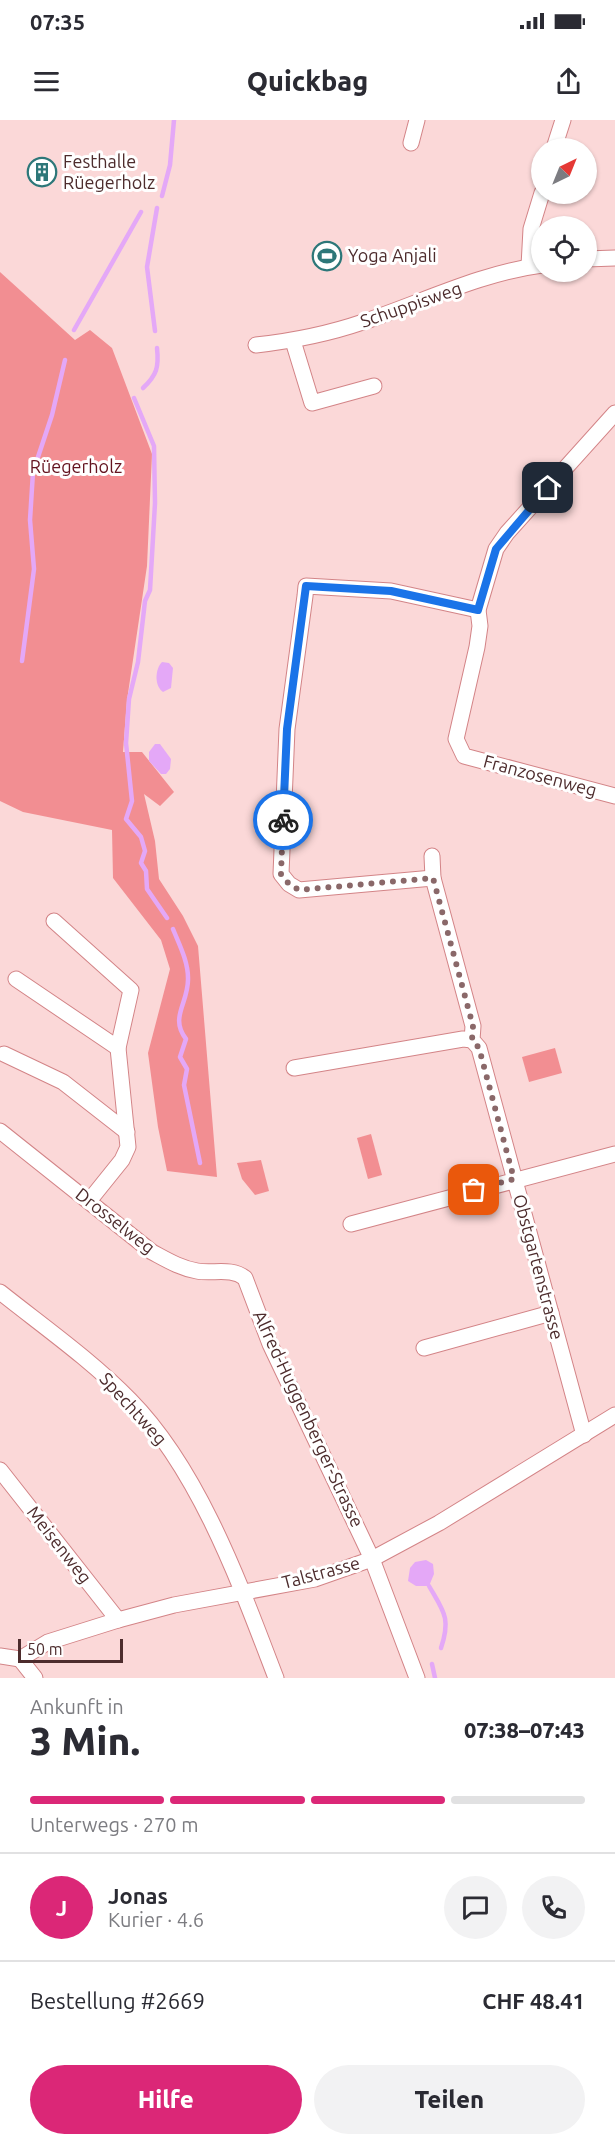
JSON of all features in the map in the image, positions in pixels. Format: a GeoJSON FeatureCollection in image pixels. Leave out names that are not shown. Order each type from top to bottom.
{"type":"FeatureCollection","features":[{"type":"Feature","properties":{"kind":"street"},"geometry":{"type":"LineString","coordinates":[[411,143],[417,120]]}},
{"type":"Feature","properties":{"kind":"street"},"geometry":{"type":"LineString","coordinates":[[558,138],[563,120]]}},
{"type":"Feature","properties":{"kind":"street"},"geometry":{"type":"LineString","coordinates":[[597,259],[615,258]]}},
{"type":"Feature","properties":{"kind":"street","name":"Schuppisweg"},"geometry":{"type":"LineString","coordinates":[[256,345],[293,341],[362,323],[447,291],[531,266]]}},
{"type":"Feature","properties":{"kind":"street"},"geometry":{"type":"LineString","coordinates":[[293,341],[312,403],[374,386]]}},
{"type":"Feature","properties":{"kind":"street","name":"Franzosenweg"},"geometry":{"type":"LineString","coordinates":[[615,413],[507,533],[492,558],[478,610],[480,626],[477,647],[456,739],[464,756],[615,796]]}},
{"type":"Feature","properties":{"kind":"street"},"geometry":{"type":"LineString","coordinates":[[433,878],[299,890],[289,884],[281,874],[287,729],[306,586],[391,591],[478,610]]}},
{"type":"Feature","properties":{"kind":"street","name":"Obstgartenstrasse"},"geometry":{"type":"LineString","coordinates":[[432,856],[433,878],[473,1026],[472,1040],[479,1048],[584,1435]]}},
{"type":"Feature","properties":{"kind":"street"},"geometry":{"type":"LineString","coordinates":[[54,921],[131,990],[118,1048],[128,1147],[122,1160],[89,1201]]}},
{"type":"Feature","properties":{"kind":"street"},"geometry":{"type":"LineString","coordinates":[[16,980],[118,1048]]}},
{"type":"Feature","properties":{"kind":"street"},"geometry":{"type":"LineString","coordinates":[[294,1068],[464,1039],[472,1040]]}},
{"type":"Feature","properties":{"kind":"street"},"geometry":{"type":"LineString","coordinates":[[4,1054],[63,1082],[127,1132]]}},
{"type":"Feature","properties":{"kind":"street","name":"Drosselweg"},"geometry":{"type":"LineString","coordinates":[[0,1131],[153,1252],[176,1265],[199,1272],[231,1272],[245,1278]]}},
{"type":"Feature","properties":{"kind":"street"},"geometry":{"type":"LineString","coordinates":[[351,1224],[615,1154]]}},
{"type":"Feature","properties":{"kind":"street","name":"Alfred-Huggenberger-Strasse"},"geometry":{"type":"LineString","coordinates":[[245,1278],[270,1344],[372,1559],[417,1678]]}},
{"type":"Feature","properties":{"kind":"street","name":"Spechtweg"},"geometry":{"type":"LineString","coordinates":[[0,1292],[98,1369],[132,1401],[161,1436],[189,1479],[243,1591],[276,1678]]}},
{"type":"Feature","properties":{"kind":"street"},"geometry":{"type":"LineString","coordinates":[[423,1348],[551,1312]]}},
{"type":"Feature","properties":{"kind":"street","name":"Talstrasse"},"geometry":{"type":"LineString","coordinates":[[20,1659],[48,1642],[118,1620],[174,1605],[315,1579],[372,1559],[439,1523],[615,1415]]}},
{"type":"Feature","properties":{"kind":"street","name":"Meisenweg"},"geometry":{"type":"LineString","coordinates":[[0,1470],[118,1620]]}},
{"type":"Feature","properties":{"kind":"street"},"geometry":{"type":"LineString","coordinates":[[0,1656],[20,1659],[35,1678]]}},
{"type":"Feature","properties":{"kind":"green space","name":"Rüegerholz"},"geometry":{"type":"Polygon","coordinates":[[[0,272],[75,340],[90,330],[112,348],[152,454],[147,566],[127,700],[123,752],[142,752],[174,792],[160,806],[144,794],[155,841],[159,879],[183,916],[198,946],[217,1177],[167,1171],[158,1127],[148,1053],[170,969],[161,940],[113,878],[112,830],[23,812],[0,801],[0,272]]]}},
{"type":"Feature","properties":{"kind":"green space"},"geometry":{"type":"Polygon","coordinates":[[[555,1048],[562,1073],[529,1082],[522,1057],[555,1048]]]}},
{"type":"Feature","properties":{"kind":"green space"},"geometry":{"type":"Polygon","coordinates":[[[371,1134],[382,1175],[368,1179],[357,1138],[371,1134]]]}},
{"type":"Feature","properties":{"kind":"green space"},"geometry":{"type":"Polygon","coordinates":[[[261,1160],[269,1191],[255,1195],[242,1179],[237,1163],[261,1160]]]}},
{"type":"Feature","properties":{"kind":"shaded area"},"geometry":{"type":"Polygon","coordinates":[[[162,662],[169,663],[173,668],[171,688],[163,692],[158,686],[156,677],[162,662]]]}},
{"type":"Feature","properties":{"kind":"shaded area"},"geometry":{"type":"Polygon","coordinates":[[[155,744],[160,744],[171,759],[170,769],[166,774],[161,774],[149,761],[149,752],[155,744]]]}},
{"type":"Feature","properties":{"kind":"shaded area"},"geometry":{"type":"Polygon","coordinates":[[[426,1560],[433,1564],[434,1574],[429,1586],[416,1586],[408,1581],[410,1568],[415,1562],[426,1560]]]}},
{"type":"Feature","properties":{"kind":"waterway"},"geometry":{"type":"LineString","coordinates":[[162,196],[170,165],[174,120]]}},
{"type":"Feature","properties":{"kind":"waterway"},"geometry":{"type":"LineString","coordinates":[[155,331],[147,267],[157,208]]}},
{"type":"Feature","properties":{"kind":"waterway"},"geometry":{"type":"LineString","coordinates":[[74,330],[141,212]]}},
{"type":"Feature","properties":{"kind":"waterway"},"geometry":{"type":"LineString","coordinates":[[143,388],[156,370],[157,348]]}},
{"type":"Feature","properties":{"kind":"waterway"},"geometry":{"type":"LineString","coordinates":[[22,661],[34,569],[30,520],[33,472],[52,415],[65,360]]}},
{"type":"Feature","properties":{"kind":"waterway"},"geometry":{"type":"LineString","coordinates":[[134,398],[154,446],[155,503],[150,590],[145,601],[138,662],[129,699],[126,743],[132,801],[126,819],[141,837],[145,851],[141,863],[146,871],[147,889],[167,918]]}},
{"type":"Feature","properties":{"kind":"waterway"},"geometry":{"type":"LineString","coordinates":[[173,929],[188,972],[188,987],[179,1017],[181,1031],[186,1039],[180,1057],[187,1069],[184,1085],[200,1163]]}},
{"type":"Feature","properties":{"kind":"waterway"},"geometry":{"type":"LineString","coordinates":[[429,1586],[439,1602],[446,1622],[441,1648]]}},
{"type":"Feature","properties":{"kind":"waterway"},"geometry":{"type":"LineString","coordinates":[[432,1664],[435,1678]]}},
{"type":"Feature","properties":{"kind":"way so far"},"geometry":{"type":"LineString","coordinates":[[283,820],[281,874],[289,884],[299,890],[433,878],[473,1026],[472,1040],[479,1048],[514,1179],[474,1190]]}},
{"type":"Feature","properties":{"kind":"place","name":"Festhalle Rüegerholz"},"geometry":{"type":"Point","coordinates":[42,172]}},
{"type":"Feature","properties":{"kind":"place","name":"Yoga Anjali"},"geometry":{"type":"Point","coordinates":[327,256]}},
{"type":"Feature","properties":{"kind":"route"},"geometry":{"type":"LineString","coordinates":[[283,820],[287,729],[306,586],[391,591],[478,610],[496,549],[507,533],[548,488]]}}]}
